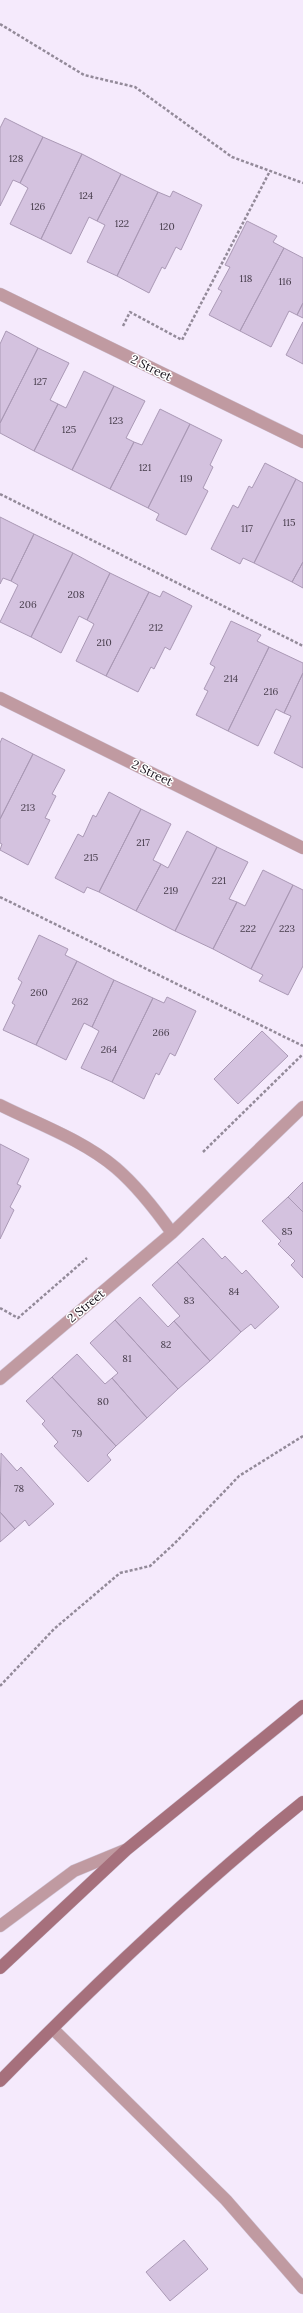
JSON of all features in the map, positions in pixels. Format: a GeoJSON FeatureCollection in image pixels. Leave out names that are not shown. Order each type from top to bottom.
{"type":"FeatureCollection","features":[{"type":"Feature","properties":{"kind":"street","name":"2 Street"},"geometry":{"type":"LineString","coordinates":[[0,294],[303,442]]}},
{"type":"Feature","properties":{"kind":"street","name":"2 Street"},"geometry":{"type":"LineString","coordinates":[[0,698],[303,848]]}},
{"type":"Feature","properties":{"kind":"street"},"geometry":{"type":"LineString","coordinates":[[0,1105],[81,1145],[115,1167],[144,1195],[172,1232]]}},
{"type":"Feature","properties":{"kind":"street","name":"2 Street"},"geometry":{"type":"LineString","coordinates":[[0,1379],[172,1232],[303,1107]]}},
{"type":"Feature","properties":{"kind":"street"},"geometry":{"type":"LineString","coordinates":[[0,1968],[126,1850],[303,1706]]}},
{"type":"Feature","properties":{"kind":"street"},"geometry":{"type":"LineString","coordinates":[[0,2081],[157,1927],[254,1841],[303,1802]]}},
{"type":"Feature","properties":{"kind":"street"},"geometry":{"type":"LineString","coordinates":[[0,1926],[74,1872],[126,1850]]}},
{"type":"Feature","properties":{"kind":"street"},"geometry":{"type":"LineString","coordinates":[[53,2029],[226,2200],[303,2288]]}},
{"type":"Feature","properties":{"kind":"path"},"geometry":{"type":"LineString","coordinates":[[0,24],[84,75],[135,87],[232,157],[303,182]]}},
{"type":"Feature","properties":{"kind":"path"},"geometry":{"type":"LineString","coordinates":[[111,349],[130,312],[182,340],[270,171]]}},
{"type":"Feature","properties":{"kind":"path"},"geometry":{"type":"LineString","coordinates":[[0,494],[303,646]]}},
{"type":"Feature","properties":{"kind":"path"},"geometry":{"type":"LineString","coordinates":[[0,897],[303,1046]]}},
{"type":"Feature","properties":{"kind":"path"},"geometry":{"type":"LineString","coordinates":[[203,1152],[303,1054]]}},
{"type":"Feature","properties":{"kind":"path"},"geometry":{"type":"LineString","coordinates":[[0,1308],[18,1318],[88,1258]]}},
{"type":"Feature","properties":{"kind":"path"},"geometry":{"type":"LineString","coordinates":[[0,1686],[54,1629],[120,1573],[150,1566],[175,1543],[239,1476],[303,1436]]}},
{"type":"Feature","properties":{"kind":"building"},"geometry":{"type":"Polygon","coordinates":[[[5,118],[43,137],[20,183],[13,180],[0,206],[0,128],[5,118]]]}},
{"type":"Feature","properties":{"kind":"building"},"geometry":{"type":"Polygon","coordinates":[[[43,137],[82,154],[41,239],[10,224],[28,188],[20,183],[43,137]]]}},
{"type":"Feature","properties":{"kind":"building"},"geometry":{"type":"Polygon","coordinates":[[[82,154],[121,174],[97,221],[89,217],[71,254],[41,239],[82,154]]]}},
{"type":"Feature","properties":{"kind":"building"},"geometry":{"type":"Polygon","coordinates":[[[121,174],[158,192],[117,276],[87,262],[105,225],[97,221],[121,174]]]}},
{"type":"Feature","properties":{"kind":"building"},"geometry":{"type":"Polygon","coordinates":[[[173,191],[202,205],[181,250],[176,247],[165,269],[162,267],[149,293],[117,276],[158,192],[170,197],[173,191]]]}},
{"type":"Feature","properties":{"kind":"building"},"geometry":{"type":"Polygon","coordinates":[[[247,221],[277,236],[273,242],[284,248],[240,331],[209,315],[222,291],[218,289],[230,267],[225,265],[247,221]]]}},
{"type":"Feature","properties":{"kind":"building"},"geometry":{"type":"Polygon","coordinates":[[[284,248],[303,258],[303,303],[297,315],[289,311],[271,347],[240,331],[284,248]]]}},
{"type":"Feature","properties":{"kind":"building"},"geometry":{"type":"Polygon","coordinates":[[[303,303],[303,318],[297,315],[303,303]]]}},
{"type":"Feature","properties":{"kind":"building"},"geometry":{"type":"Polygon","coordinates":[[[303,322],[303,364],[286,355],[303,322]]]}},
{"type":"Feature","properties":{"kind":"building"},"geometry":{"type":"Polygon","coordinates":[[[6,331],[38,348],[0,423],[0,344],[6,331]]]}},
{"type":"Feature","properties":{"kind":"building"},"geometry":{"type":"Polygon","coordinates":[[[38,348],[69,363],[50,400],[58,404],[34,451],[0,433],[0,423],[38,348]]]}},
{"type":"Feature","properties":{"kind":"building"},"geometry":{"type":"Polygon","coordinates":[[[84,371],[114,386],[72,470],[34,451],[58,404],[66,408],[84,371]]]}},
{"type":"Feature","properties":{"kind":"building"},"geometry":{"type":"Polygon","coordinates":[[[114,386],[145,401],[126,438],[134,442],[110,489],[72,470],[114,386]]]}},
{"type":"Feature","properties":{"kind":"building"},"geometry":{"type":"Polygon","coordinates":[[[160,409],[190,424],[148,508],[110,489],[134,442],[142,445],[160,409]]]}},
{"type":"Feature","properties":{"kind":"building"},"geometry":{"type":"Polygon","coordinates":[[[190,424],[222,440],[210,465],[213,467],[203,488],[208,491],[186,535],[156,520],[159,514],[148,508],[190,424]]]}},
{"type":"Feature","properties":{"kind":"building"},"geometry":{"type":"Polygon","coordinates":[[[265,463],[296,479],[254,563],[243,558],[240,564],[211,549],[233,505],[238,508],[249,486],[252,488],[265,463]]]}},
{"type":"Feature","properties":{"kind":"building"},"geometry":{"type":"Polygon","coordinates":[[[296,479],[303,483],[303,562],[292,582],[254,563],[296,479]]]}},
{"type":"Feature","properties":{"kind":"building"},"geometry":{"type":"Polygon","coordinates":[[[0,517],[34,534],[11,581],[3,578],[0,584],[0,517]]]}},
{"type":"Feature","properties":{"kind":"building"},"geometry":{"type":"Polygon","coordinates":[[[34,534],[73,553],[31,637],[0,622],[18,585],[11,581],[34,534]]]}},
{"type":"Feature","properties":{"kind":"building"},"geometry":{"type":"Polygon","coordinates":[[[73,553],[110,573],[87,620],[79,616],[61,653],[31,637],[73,553]]]}},
{"type":"Feature","properties":{"kind":"building"},"geometry":{"type":"Polygon","coordinates":[[[303,562],[303,588],[292,582],[303,562]]]}},
{"type":"Feature","properties":{"kind":"building"},"geometry":{"type":"Polygon","coordinates":[[[110,573],[149,592],[106,676],[76,661],[94,624],[87,620],[110,573]]]}},
{"type":"Feature","properties":{"kind":"building"},"geometry":{"type":"Polygon","coordinates":[[[163,591],[192,606],[170,650],[165,647],[154,669],[151,667],[138,692],[106,676],[149,592],[160,597],[163,591]]]}},
{"type":"Feature","properties":{"kind":"building"},"geometry":{"type":"Polygon","coordinates":[[[231,621],[261,635],[257,641],[269,647],[228,731],[196,715],[208,691],[204,689],[215,667],[210,664],[231,621]]]}},
{"type":"Feature","properties":{"kind":"building"},"geometry":{"type":"Polygon","coordinates":[[[269,647],[303,663],[303,673],[284,713],[276,709],[258,746],[228,731],[269,647]]]}},
{"type":"Feature","properties":{"kind":"building"},"geometry":{"type":"Polygon","coordinates":[[[303,673],[303,768],[274,753],[291,716],[284,713],[303,673]]]}},
{"type":"Feature","properties":{"kind":"building"},"geometry":{"type":"Polygon","coordinates":[[[2,738],[33,754],[0,819],[0,743],[2,738]]]}},
{"type":"Feature","properties":{"kind":"building"},"geometry":{"type":"Polygon","coordinates":[[[33,754],[65,770],[52,794],[56,796],[45,818],[50,820],[28,865],[0,850],[2,844],[0,843],[0,819],[33,754]]]}},
{"type":"Feature","properties":{"kind":"building"},"geometry":{"type":"Polygon","coordinates":[[[109,792],[141,809],[99,892],[87,887],[84,893],[55,878],[78,834],[83,837],[93,815],[96,817],[109,792]]]}},
{"type":"Feature","properties":{"kind":"building"},"geometry":{"type":"Polygon","coordinates":[[[141,809],[171,824],[153,860],[161,864],[136,911],[99,892],[141,809]]]}},
{"type":"Feature","properties":{"kind":"building"},"geometry":{"type":"Polygon","coordinates":[[[187,831],[217,847],[175,931],[136,911],[161,864],[168,868],[187,831]]]}},
{"type":"Feature","properties":{"kind":"building"},"geometry":{"type":"Polygon","coordinates":[[[217,847],[248,862],[229,899],[237,902],[213,949],[175,931],[217,847]]]}},
{"type":"Feature","properties":{"kind":"building"},"geometry":{"type":"Polygon","coordinates":[[[263,870],[293,885],[251,969],[213,949],[237,902],[245,906],[263,870]]]}},
{"type":"Feature","properties":{"kind":"building"},"geometry":{"type":"Polygon","coordinates":[[[293,885],[303,890],[303,966],[288,995],[259,981],[263,975],[251,969],[293,885]]]}},
{"type":"Feature","properties":{"kind":"building"},"geometry":{"type":"Polygon","coordinates":[[[39,935],[68,949],[65,955],[77,961],[36,1045],[3,1030],[15,1005],[12,1003],[22,982],[18,979],[39,935]]]}},
{"type":"Feature","properties":{"kind":"building"},"geometry":{"type":"Polygon","coordinates":[[[77,961],[114,980],[92,1027],[84,1023],[66,1060],[36,1045],[77,961]]]}},
{"type":"Feature","properties":{"kind":"building"},"geometry":{"type":"Polygon","coordinates":[[[114,980],[153,998],[112,1082],[81,1068],[99,1031],[92,1027],[114,980]]]}},
{"type":"Feature","properties":{"kind":"building"},"geometry":{"type":"Polygon","coordinates":[[[167,997],[196,1011],[175,1056],[170,1053],[159,1075],[156,1073],[144,1099],[112,1082],[153,998],[164,1003],[167,997]]]}},
{"type":"Feature","properties":{"kind":"building"},"geometry":{"type":"Polygon","coordinates":[[[262,1031],[288,1056],[238,1104],[214,1079],[262,1031]]]}},
{"type":"Feature","properties":{"kind":"building"},"geometry":{"type":"Polygon","coordinates":[[[0,1144],[29,1159],[17,1184],[21,1186],[10,1207],[14,1210],[0,1239],[0,1144]]]}},
{"type":"Feature","properties":{"kind":"building"},"geometry":{"type":"Polygon","coordinates":[[[303,1182],[303,1212],[288,1197],[303,1182]]]}},
{"type":"Feature","properties":{"kind":"building"},"geometry":{"type":"Polygon","coordinates":[[[288,1197],[303,1212],[303,1278],[291,1265],[295,1261],[278,1244],[281,1241],[262,1221],[288,1197]]]}},
{"type":"Feature","properties":{"kind":"building"},"geometry":{"type":"Polygon","coordinates":[[[203,1238],[222,1259],[225,1256],[242,1274],[246,1270],[279,1307],[255,1329],[251,1324],[241,1332],[177,1262],[203,1238]]]}},
{"type":"Feature","properties":{"kind":"building"},"geometry":{"type":"Polygon","coordinates":[[[177,1262],[241,1332],[210,1361],[174,1321],[180,1316],[152,1285],[177,1262]]]}},
{"type":"Feature","properties":{"kind":"building"},"geometry":{"type":"Polygon","coordinates":[[[140,1297],[168,1327],[174,1321],[210,1361],[178,1389],[115,1320],[140,1297]]]}},
{"type":"Feature","properties":{"kind":"building"},"geometry":{"type":"Polygon","coordinates":[[[115,1320],[178,1389],[147,1418],[112,1378],[118,1373],[90,1343],[115,1320]]]}},
{"type":"Feature","properties":{"kind":"building"},"geometry":{"type":"Polygon","coordinates":[[[77,1354],[105,1384],[112,1378],[147,1418],[116,1446],[52,1377],[77,1354]]]}},
{"type":"Feature","properties":{"kind":"building"},"geometry":{"type":"Polygon","coordinates":[[[52,1377],[116,1446],[107,1455],[111,1460],[88,1482],[54,1446],[58,1442],[42,1424],[45,1421],[26,1401],[52,1377]]]}},
{"type":"Feature","properties":{"kind":"building"},"geometry":{"type":"Polygon","coordinates":[[[1,1453],[17,1471],[21,1467],[54,1504],[29,1526],[25,1520],[15,1529],[0,1512],[1,1453]]]}},
{"type":"Feature","properties":{"kind":"building"},"geometry":{"type":"Polygon","coordinates":[[[0,1512],[15,1529],[0,1542],[0,1512]]]}},
{"type":"Feature","properties":{"kind":"building"},"geometry":{"type":"Polygon","coordinates":[[[184,2240],[208,2269],[170,2301],[146,2272],[184,2240]]]}}]}
